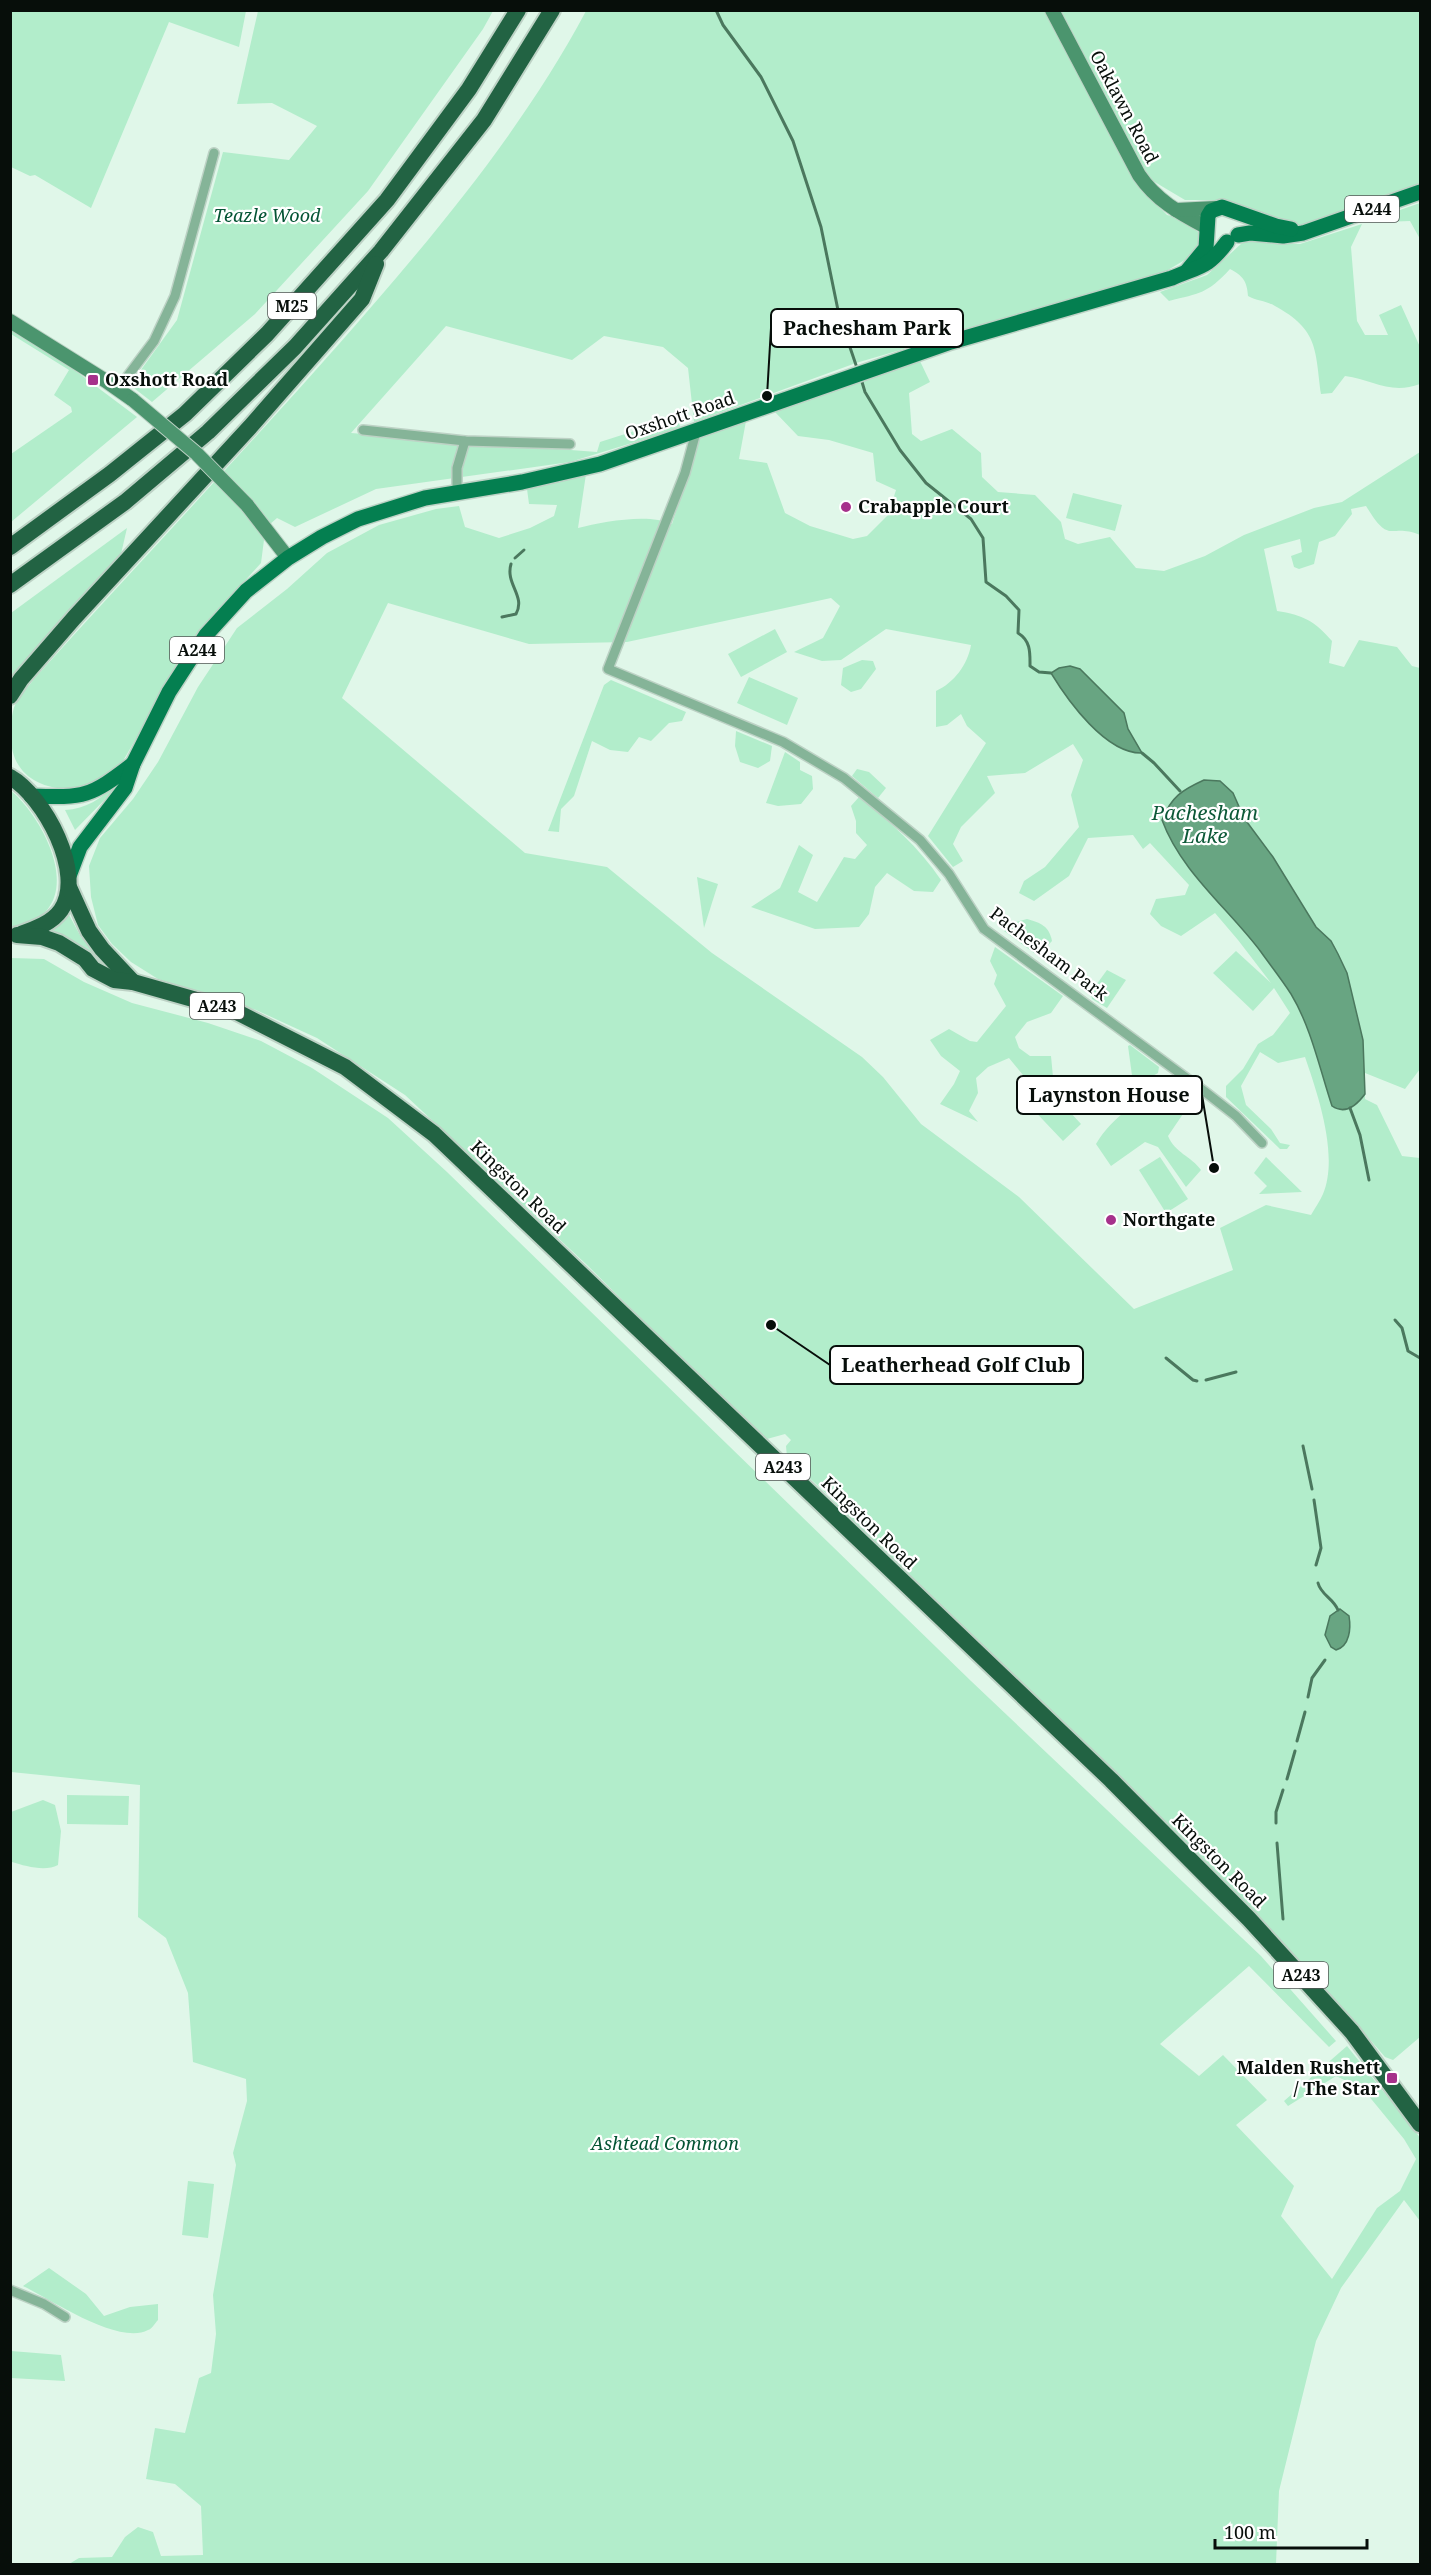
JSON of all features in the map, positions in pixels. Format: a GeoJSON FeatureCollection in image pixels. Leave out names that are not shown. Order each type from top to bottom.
{"type":"FeatureCollection","features":[{"type":"Feature","properties":{"kind":"highway","name":"M25"},"geometry":{"type":"LineString","coordinates":[[10,547],[110,474],[185,414],[267,334],[387,200],[469,89],[518,10]]}},
{"type":"Feature","properties":{"kind":"highway","name":"M25"},"geometry":{"type":"LineString","coordinates":[[10,585],[125,502],[208,432],[295,347],[381,251],[484,120],[552,10]]}},
{"type":"Feature","properties":{"kind":"highway","name":"M25"},"geometry":{"type":"LineString","coordinates":[[10,696],[21,679],[74,618],[250,427],[362,299],[381,251]]}},
{"type":"Feature","properties":{"kind":"highway"},"geometry":{"type":"LineString","coordinates":[[11,776],[42,807],[53,828],[69,882],[89,932],[133,982]]}},
{"type":"Feature","properties":{"kind":"highway"},"geometry":{"type":"LineString","coordinates":[[13,939],[48,922],[60,911],[69,882]]}},
{"type":"Feature","properties":{"kind":"highway","name":"Kingston Road"},"geometry":{"type":"LineString","coordinates":[[13,939],[57,951],[114,980],[133,982],[236,1011],[345,1067],[434,1134],[1111,1780],[1201,1870],[1352,2032],[1420,2124]]}},
{"type":"Feature","properties":{"kind":"main road","name":"Oaklawn Road"},"geometry":{"type":"LineString","coordinates":[[1052,10],[1138,175],[1149,190],[1206,229]]}},
{"type":"Feature","properties":{"kind":"main road","name":"A244"},"geometry":{"type":"LineString","coordinates":[[1233,238],[1250,233],[1282,236],[1303,233],[1420,192]]}},
{"type":"Feature","properties":{"kind":"main road"},"geometry":{"type":"LineString","coordinates":[[1186,272],[1206,248],[1208,216],[1216,208]]}},
{"type":"Feature","properties":{"kind":"main road"},"geometry":{"type":"LineString","coordinates":[[1176,210],[1228,208],[1234,210],[1240,219],[1233,238],[1215,240],[1206,229]]}},
{"type":"Feature","properties":{"kind":"main road","name":"A244"},"geometry":{"type":"LineString","coordinates":[[1234,210],[1276,226],[1296,230],[1324,225]]}},
{"type":"Feature","properties":{"kind":"main road","name":"Oxshott Road"},"geometry":{"type":"LineString","coordinates":[[69,882],[80,846],[125,788],[133,764],[170,692],[206,635],[246,591],[288,558],[322,537],[358,519],[389,508],[457,492],[574,471],[696,432],[951,342],[1186,272],[1208,263],[1233,238]]}},
{"type":"Feature","properties":{"kind":"main road"},"geometry":{"type":"LineString","coordinates":[[10,321],[118,389],[189,447],[247,505],[288,558]]}},
{"type":"Feature","properties":{"kind":"main road","name":"Oxshott Road"},"geometry":{"type":"LineString","coordinates":[[31,796],[70,798],[88,794],[107,784],[133,764]]}},
{"type":"Feature","properties":{"kind":"street"},"geometry":{"type":"LineString","coordinates":[[118,389],[154,341],[175,296],[214,153]]}},
{"type":"Feature","properties":{"kind":"street"},"geometry":{"type":"LineString","coordinates":[[363,430],[465,441],[570,444]]}},
{"type":"Feature","properties":{"kind":"street","name":"Pachesham Park"},"geometry":{"type":"LineString","coordinates":[[696,432],[686,473],[608,669],[783,742],[844,778],[920,840],[949,874],[984,929],[1204,1091],[1236,1116],[1262,1143]]}},
{"type":"Feature","properties":{"kind":"street"},"geometry":{"type":"LineString","coordinates":[[457,492],[457,468],[465,441]]}},
{"type":"Feature","properties":{"kind":"street"},"geometry":{"type":"LineString","coordinates":[[10,2290],[44,2304],[65,2317]]}},
{"type":"Feature","properties":{"kind":"green space"},"geometry":{"type":"Polygon","coordinates":[[[10,11],[246,11],[239,47],[169,22],[91,208],[35,175],[30,176],[11,167],[10,11]]]}},
{"type":"Feature","properties":{"kind":"green space","name":"Teazle Wood"},"geometry":{"type":"Polygon","coordinates":[[[258,11],[493,11],[483,29],[368,191],[255,314],[152,402],[130,385],[177,320],[223,152],[289,160],[317,126],[272,103],[237,104],[258,11]]]}},
{"type":"Feature","properties":{"kind":"green space"},"geometry":{"type":"Polygon","coordinates":[[[586,11],[1420,11],[1420,188],[1304,226],[1273,222],[1222,200],[1185,200],[1153,181],[1144,191],[1167,215],[1183,219],[1198,232],[1199,243],[1188,258],[1163,273],[856,363],[694,422],[688,368],[663,347],[604,336],[572,360],[446,326],[351,433],[597,452],[600,442],[647,427],[678,422],[681,428],[570,462],[376,489],[295,527],[277,518],[261,532],[264,540],[261,563],[222,606],[186,652],[123,761],[107,777],[95,784],[80,788],[52,787],[28,776],[19,766],[13,753],[11,737],[13,712],[22,695],[34,679],[339,344],[440,225],[533,100],[586,11]]]}},
{"type":"Feature","properties":{"kind":"green space"},"geometry":{"type":"Polygon","coordinates":[[[1420,203],[1420,239],[1410,221],[1384,222],[1380,217],[1420,203]]]}},
{"type":"Feature","properties":{"kind":"green space"},"geometry":{"type":"Polygon","coordinates":[[[1362,224],[1351,247],[1357,321],[1365,335],[1388,335],[1379,315],[1401,305],[1420,347],[1420,384],[1400,388],[1382,386],[1345,376],[1332,393],[1321,394],[1315,353],[1307,333],[1300,324],[1272,304],[1248,296],[1244,280],[1230,269],[1209,288],[1196,294],[1169,301],[1160,292],[1207,275],[1242,243],[1259,238],[1279,243],[1300,244],[1362,224]]]}},
{"type":"Feature","properties":{"kind":"green space"},"geometry":{"type":"Polygon","coordinates":[[[11,329],[73,369],[137,417],[11,522],[11,454],[72,412],[71,407],[54,395],[69,370],[11,334],[11,329]]]}},
{"type":"Feature","properties":{"kind":"green space"},"geometry":{"type":"Polygon","coordinates":[[[919,359],[930,382],[909,393],[912,434],[921,441],[952,429],[981,453],[982,477],[998,492],[1035,495],[1061,522],[1065,539],[1078,544],[1110,537],[1136,568],[1164,571],[1205,556],[1244,535],[1314,508],[1342,502],[1420,452],[1420,535],[1386,530],[1366,506],[1351,509],[1352,514],[1335,536],[1319,542],[1314,564],[1299,569],[1294,567],[1291,556],[1302,552],[1300,539],[1264,549],[1277,611],[1308,620],[1326,634],[1332,641],[1329,663],[1344,667],[1359,640],[1397,647],[1412,666],[1420,668],[1420,1069],[1405,1089],[1365,1073],[1365,1099],[1377,1105],[1402,1156],[1420,1158],[1420,2037],[1393,2060],[1385,2057],[1297,1959],[1175,1835],[853,1524],[831,1498],[787,1457],[786,1446],[791,1440],[785,1434],[767,1439],[744,1420],[587,1265],[405,1095],[317,1038],[256,1010],[158,979],[131,962],[112,944],[98,925],[91,897],[89,866],[100,838],[133,799],[158,762],[198,687],[237,628],[287,589],[327,553],[379,525],[436,509],[459,506],[465,527],[499,538],[530,528],[554,516],[557,505],[529,504],[527,489],[586,474],[578,528],[612,521],[638,519],[651,519],[672,524],[700,438],[746,421],[739,459],[767,463],[785,513],[810,526],[853,539],[867,536],[888,515],[896,490],[876,481],[873,453],[829,440],[798,436],[774,411],[919,359]],[[831,598],[627,642],[529,644],[388,603],[342,698],[525,853],[607,867],[712,953],[862,1057],[883,1077],[921,1124],[1019,1197],[1134,1309],[1233,1270],[1220,1228],[1266,1205],[1311,1215],[1323,1194],[1327,1179],[1329,1162],[1325,1126],[1305,1057],[1278,1063],[1260,1052],[1241,1086],[1246,1105],[1271,1129],[1280,1143],[1290,1145],[1287,1149],[1280,1149],[1226,1097],[1226,1086],[1243,1069],[1258,1044],[1273,1035],[1290,1013],[1274,988],[1253,1011],[1213,973],[1236,951],[1271,983],[1215,913],[1181,936],[1161,926],[1150,914],[1156,899],[1185,895],[1189,885],[1150,843],[1143,849],[1133,835],[1088,838],[1069,876],[1034,901],[1019,893],[1024,881],[1045,867],[1079,827],[1071,795],[1083,760],[1073,744],[1025,773],[987,776],[995,793],[961,827],[953,844],[963,861],[953,867],[928,836],[986,743],[967,726],[961,714],[947,725],[936,727],[936,691],[943,688],[959,672],[967,659],[971,645],[886,629],[841,660],[822,661],[794,652],[823,638],[840,606],[831,598]]]}},
{"type":"Feature","properties":{"kind":"green space"},"geometry":{"type":"Polygon","coordinates":[[[1073,493],[1122,505],[1115,531],[1066,518],[1073,493]]]}},
{"type":"Feature","properties":{"kind":"green space"},"geometry":{"type":"Polygon","coordinates":[[[127,528],[121,554],[11,682],[11,613],[127,528]]]}},
{"type":"Feature","properties":{"kind":"green space"},"geometry":{"type":"Polygon","coordinates":[[[775,629],[787,652],[741,677],[728,654],[775,629]]]}},
{"type":"Feature","properties":{"kind":"green space"},"geometry":{"type":"Polygon","coordinates":[[[862,660],[873,661],[876,669],[861,689],[851,692],[841,685],[843,668],[862,660]]]}},
{"type":"Feature","properties":{"kind":"green space"},"geometry":{"type":"Polygon","coordinates":[[[749,677],[798,698],[787,725],[737,703],[749,677]]]}},
{"type":"Feature","properties":{"kind":"green space"},"geometry":{"type":"Polygon","coordinates":[[[611,680],[686,712],[682,721],[669,723],[651,741],[639,737],[628,752],[610,750],[592,741],[574,796],[561,809],[559,832],[548,831],[604,685],[611,680]]]}},
{"type":"Feature","properties":{"kind":"green space"},"geometry":{"type":"Polygon","coordinates":[[[736,731],[772,746],[770,761],[758,768],[740,762],[735,746],[736,731]]]}},
{"type":"Feature","properties":{"kind":"green space"},"geometry":{"type":"Polygon","coordinates":[[[785,752],[800,762],[800,770],[812,776],[813,789],[801,804],[778,806],[766,803],[785,752]]]}},
{"type":"Feature","properties":{"kind":"green space"},"geometry":{"type":"Polygon","coordinates":[[[857,769],[869,772],[886,788],[878,798],[852,776],[857,769]]]}},
{"type":"Feature","properties":{"kind":"green space"},"geometry":{"type":"Polygon","coordinates":[[[117,784],[118,786],[75,830],[65,810],[93,802],[117,784]]]}},
{"type":"Feature","properties":{"kind":"green space"},"geometry":{"type":"Polygon","coordinates":[[[10,790],[32,814],[50,846],[57,881],[55,897],[47,910],[35,920],[10,931],[10,790]]]}},
{"type":"Feature","properties":{"kind":"green space"},"geometry":{"type":"Polygon","coordinates":[[[859,797],[903,836],[932,868],[941,880],[933,892],[914,891],[887,873],[875,887],[869,914],[859,927],[815,929],[751,907],[780,888],[799,845],[813,855],[798,892],[817,902],[844,857],[855,859],[867,845],[856,833],[856,821],[851,806],[859,797]]]}},
{"type":"Feature","properties":{"kind":"green space"},"geometry":{"type":"Polygon","coordinates":[[[697,877],[718,884],[704,928],[697,877]]]}},
{"type":"Feature","properties":{"kind":"green space"},"geometry":{"type":"Polygon","coordinates":[[[68,913],[81,937],[115,972],[51,934],[68,913]]]}},
{"type":"Feature","properties":{"kind":"green space"},"geometry":{"type":"Polygon","coordinates":[[[1027,919],[1044,926],[1051,936],[1052,941],[1038,956],[1004,931],[1009,924],[1027,919]]]}},
{"type":"Feature","properties":{"kind":"green space"},"geometry":{"type":"Polygon","coordinates":[[[995,947],[1063,996],[1051,1013],[1027,1022],[1015,1037],[1019,1048],[1030,1056],[1051,1056],[1053,1077],[1046,1086],[1081,1124],[1063,1141],[1026,1102],[1044,1084],[1027,1080],[1009,1058],[988,1067],[976,1078],[978,1093],[969,1111],[978,1122],[940,1104],[960,1071],[941,1056],[930,1040],[949,1029],[970,1041],[977,1042],[1006,1006],[994,984],[997,975],[990,961],[995,947]]]}},
{"type":"Feature","properties":{"kind":"green space","name":"Ashtead Common"},"geometry":{"type":"Polygon","coordinates":[[[11,958],[44,959],[84,982],[132,1003],[208,1023],[261,1041],[312,1068],[388,1118],[447,1172],[971,1681],[1261,1956],[1336,2041],[1329,2047],[1249,1966],[1160,2044],[1199,2076],[1223,2055],[1267,2100],[1236,2125],[1294,2186],[1281,2216],[1332,2279],[1377,2208],[1400,2191],[1416,2159],[1404,2139],[1363,2089],[1336,2076],[1288,2106],[1284,2101],[1347,2046],[1415,2131],[1420,2138],[1420,2221],[1404,2200],[1341,2288],[1316,2341],[1279,2491],[1276,2564],[69,2564],[79,2558],[112,2557],[125,2537],[138,2527],[153,2532],[161,2556],[203,2555],[201,2506],[175,2484],[146,2479],[155,2428],[185,2433],[199,2378],[211,2373],[216,2334],[213,2295],[236,2165],[233,2153],[247,2101],[246,2079],[193,2062],[188,1993],[166,1938],[138,1917],[140,1785],[11,1772],[11,958]]]}},
{"type":"Feature","properties":{"kind":"green space"},"geometry":{"type":"Polygon","coordinates":[[[1107,970],[1126,980],[1107,1008],[1092,999],[1091,992],[1107,970]]]}},
{"type":"Feature","properties":{"kind":"green space"},"geometry":{"type":"Polygon","coordinates":[[[1130,1045],[1159,1067],[1158,1073],[1138,1084],[1133,1083],[1128,1046],[1130,1045]]]}},
{"type":"Feature","properties":{"kind":"green space"},"geometry":{"type":"Polygon","coordinates":[[[1175,1084],[1187,1087],[1198,1097],[1168,1136],[1175,1147],[1201,1170],[1186,1187],[1158,1147],[1145,1142],[1111,1166],[1096,1144],[1103,1134],[1130,1107],[1153,1093],[1175,1084]]]}},
{"type":"Feature","properties":{"kind":"green space"},"geometry":{"type":"Polygon","coordinates":[[[1160,1157],[1188,1199],[1166,1213],[1139,1170],[1160,1157]]]}},
{"type":"Feature","properties":{"kind":"green space"},"geometry":{"type":"Polygon","coordinates":[[[1266,1157],[1302,1192],[1259,1194],[1267,1186],[1254,1173],[1266,1157]]]}},
{"type":"Feature","properties":{"kind":"green space"},"geometry":{"type":"Polygon","coordinates":[[[67,1795],[129,1796],[128,1825],[67,1824],[67,1795]]]}},
{"type":"Feature","properties":{"kind":"green space"},"geometry":{"type":"Polygon","coordinates":[[[43,1800],[55,1805],[61,1831],[58,1865],[41,1868],[12,1862],[11,1812],[43,1800]]]}},
{"type":"Feature","properties":{"kind":"green space"},"geometry":{"type":"Polygon","coordinates":[[[188,2181],[214,2184],[208,2238],[182,2235],[188,2181]]]}},
{"type":"Feature","properties":{"kind":"green space"},"geometry":{"type":"Polygon","coordinates":[[[49,2268],[86,2294],[104,2316],[130,2307],[158,2304],[158,2320],[148,2330],[135,2333],[120,2332],[85,2319],[23,2286],[49,2268]]]}},
{"type":"Feature","properties":{"kind":"green space"},"geometry":{"type":"Polygon","coordinates":[[[11,2351],[61,2355],[65,2381],[11,2378],[11,2351]]]}},
{"type":"Feature","properties":{"kind":"water"},"geometry":{"type":"Polygon","coordinates":[[[1070,666],[1080,669],[1124,713],[1128,729],[1142,753],[1128,751],[1115,745],[1102,736],[1078,711],[1051,673],[1059,668],[1070,666]]]}},
{"type":"Feature","properties":{"kind":"water","name":"Pachesham Lake"},"geometry":{"type":"Polygon","coordinates":[[[1204,780],[1220,781],[1233,793],[1244,818],[1273,857],[1316,927],[1331,941],[1347,973],[1363,1040],[1365,1094],[1350,1108],[1337,1109],[1332,1106],[1310,1034],[1291,994],[1261,952],[1193,873],[1170,839],[1162,820],[1169,805],[1183,791],[1204,780]]]}},
{"type":"Feature","properties":{"kind":"water"},"geometry":{"type":"Polygon","coordinates":[[[1340,1609],[1349,1616],[1350,1626],[1347,1641],[1336,1650],[1331,1647],[1325,1635],[1330,1616],[1340,1609]]]}},
{"type":"Feature","properties":{"kind":"waterway"},"geometry":{"type":"LineString","coordinates":[[716,10],[723,25],[761,77],[793,141],[821,227],[839,315],[856,365]]}},
{"type":"Feature","properties":{"kind":"waterway"},"geometry":{"type":"LineString","coordinates":[[862,382],[865,392],[900,450],[926,483],[971,519],[983,538],[986,582],[1006,596],[1019,610],[1018,633],[1028,644],[1030,666],[1039,672],[1051,673]]}},
{"type":"Feature","properties":{"kind":"waterway"},"geometry":{"type":"LineString","coordinates":[[515,558],[524,550]]}},
{"type":"Feature","properties":{"kind":"waterway"},"geometry":{"type":"LineString","coordinates":[[502,617],[516,614],[518,608],[519,601],[511,578],[511,564]]}},
{"type":"Feature","properties":{"kind":"waterway"},"geometry":{"type":"LineString","coordinates":[[1142,753],[1180,791]]}},
{"type":"Feature","properties":{"kind":"waterway"},"geometry":{"type":"LineString","coordinates":[[1350,1108],[1360,1135],[1369,1180]]}},
{"type":"Feature","properties":{"kind":"waterway"},"geometry":{"type":"LineString","coordinates":[[1395,1320],[1402,1328],[1408,1351],[1420,1358]]}},
{"type":"Feature","properties":{"kind":"waterway"},"geometry":{"type":"LineString","coordinates":[[1166,1358],[1197,1381]]}},
{"type":"Feature","properties":{"kind":"waterway"},"geometry":{"type":"LineString","coordinates":[[1206,1380],[1236,1372]]}},
{"type":"Feature","properties":{"kind":"waterway"},"geometry":{"type":"LineString","coordinates":[[1303,1446],[1312,1489]]}},
{"type":"Feature","properties":{"kind":"waterway"},"geometry":{"type":"LineString","coordinates":[[1314,1500],[1321,1548],[1316,1565]]}},
{"type":"Feature","properties":{"kind":"waterway"},"geometry":{"type":"LineString","coordinates":[[1318,1583],[1338,1610]]}},
{"type":"Feature","properties":{"kind":"waterway"},"geometry":{"type":"LineString","coordinates":[[1308,1697],[1312,1678],[1325,1660]]}},
{"type":"Feature","properties":{"kind":"waterway"},"geometry":{"type":"LineString","coordinates":[[1297,1741],[1305,1712]]}},
{"type":"Feature","properties":{"kind":"waterway"},"geometry":{"type":"LineString","coordinates":[[1287,1779],[1295,1751]]}},
{"type":"Feature","properties":{"kind":"waterway"},"geometry":{"type":"LineString","coordinates":[[1276,1823],[1276,1812],[1283,1790]]}},
{"type":"Feature","properties":{"kind":"waterway"},"geometry":{"type":"LineString","coordinates":[[1277,1843],[1283,1919]]}},
{"type":"Feature","properties":{"kind":"place","name":"Oxshott Road"},"geometry":{"type":"Point","coordinates":[93,380]}},
{"type":"Feature","properties":{"kind":"place","name":"Pachesham Park"},"geometry":{"type":"Point","coordinates":[767,396]}},
{"type":"Feature","properties":{"kind":"place","name":"Crabapple Court"},"geometry":{"type":"Point","coordinates":[846,507]}},
{"type":"Feature","properties":{"kind":"place","name":"Laynston House"},"geometry":{"type":"Point","coordinates":[1214,1168]}},
{"type":"Feature","properties":{"kind":"place","name":"Northgate"},"geometry":{"type":"Point","coordinates":[1111,1220]}},
{"type":"Feature","properties":{"kind":"place","name":"Leatherhead Golf Club"},"geometry":{"type":"Point","coordinates":[771,1325]}},
{"type":"Feature","properties":{"kind":"place","name":"Malden Rushett / The Star"},"geometry":{"type":"Point","coordinates":[1392,2078]}}]}
